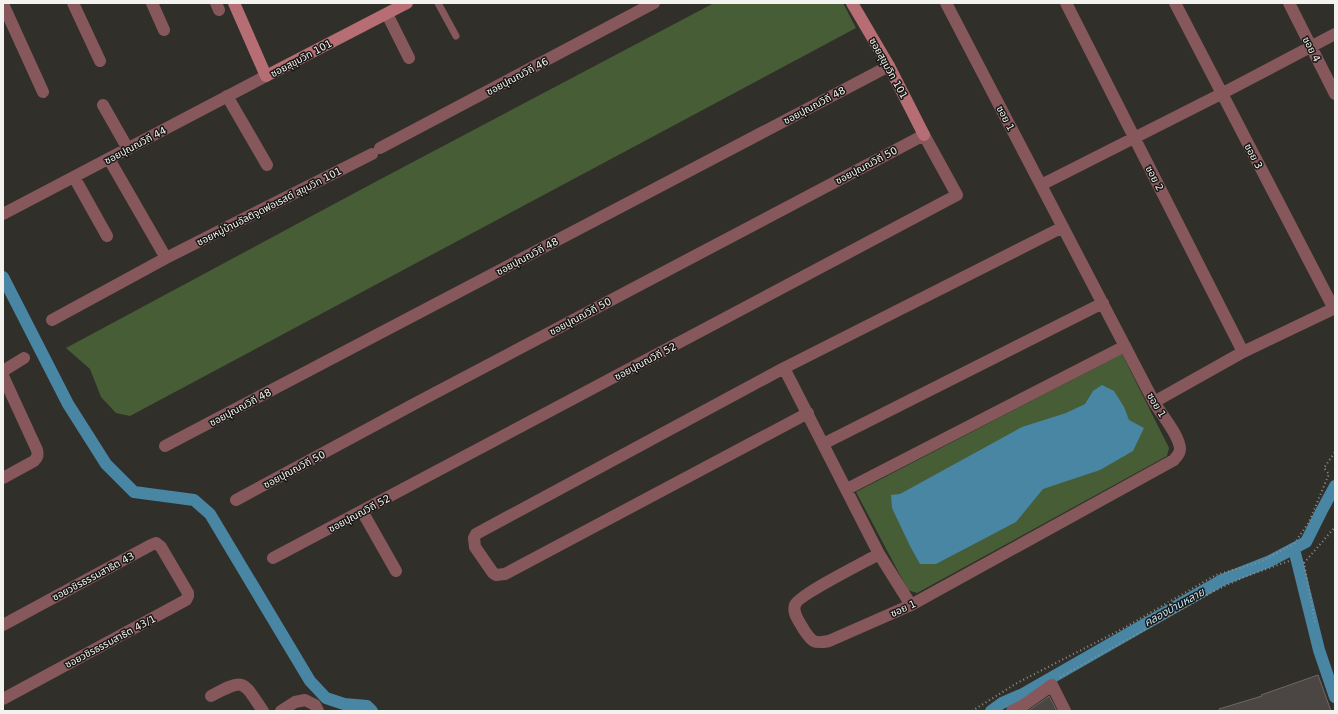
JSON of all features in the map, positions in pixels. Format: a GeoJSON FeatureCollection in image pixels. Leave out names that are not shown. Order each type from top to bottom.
{"type":"FeatureCollection","features":[{"type":"Feature","properties":{"kind":"street"},"geometry":{"type":"LineString","coordinates":[[73,3],[100,61]]}},
{"type":"Feature","properties":{"kind":"street"},"geometry":{"type":"LineString","coordinates":[[152,3],[164,30]]}},
{"type":"Feature","properties":{"kind":"street","name":"ซอยสุขุมวิท 101"},"geometry":{"type":"LineString","coordinates":[[235,3],[266,76],[407,3]]}},
{"type":"Feature","properties":{"kind":"street","name":"ซอยปุณณวิถี 46"},"geometry":{"type":"LineString","coordinates":[[376,151],[654,3]]}},
{"type":"Feature","properties":{"kind":"street","name":"ซอยสุขุมวิท 101"},"geometry":{"type":"LineString","coordinates":[[852,3],[889,66],[924,135]]}},
{"type":"Feature","properties":{"kind":"street","name":"ซอย 1"},"geometry":{"type":"LineString","coordinates":[[880,554],[817,588],[797,601],[794,610],[795,615],[811,640],[815,642],[829,642],[911,605],[1174,460],[1179,454],[1180,448],[1177,438],[1154,402],[946,3]]}},
{"type":"Feature","properties":{"kind":"street","name":"ซอย 2"},"geometry":{"type":"LineString","coordinates":[[1066,3],[1243,352]]}},
{"type":"Feature","properties":{"kind":"street","name":"ซอย 3"},"geometry":{"type":"LineString","coordinates":[[1174,3],[1334,308]]}},
{"type":"Feature","properties":{"kind":"street","name":"ซอย 4"},"geometry":{"type":"LineString","coordinates":[[1289,3],[1335,94]]}},
{"type":"Feature","properties":{"kind":"street"},"geometry":{"type":"LineString","coordinates":[[3,4],[43,92]]}},
{"type":"Feature","properties":{"kind":"street"},"geometry":{"type":"LineString","coordinates":[[387,14],[409,58]]}},
{"type":"Feature","properties":{"kind":"street"},"geometry":{"type":"LineString","coordinates":[[1041,185],[1221,94],[1335,34]]}},
{"type":"Feature","properties":{"kind":"street","name":"ซอยปุณณวิถี 48"},"geometry":{"type":"LineString","coordinates":[[165,446],[889,66]]}},
{"type":"Feature","properties":{"kind":"street","name":"ซอยปุณณวิถี 44"},"geometry":{"type":"LineString","coordinates":[[3,214],[266,76]]}},
{"type":"Feature","properties":{"kind":"street"},"geometry":{"type":"LineString","coordinates":[[228,96],[268,164]]}},
{"type":"Feature","properties":{"kind":"street"},"geometry":{"type":"LineString","coordinates":[[102,105],[128,149]]}},
{"type":"Feature","properties":{"kind":"street","name":"ซอยปุณณวิถี 50"},"geometry":{"type":"LineString","coordinates":[[236,500],[430,395],[924,135]]}},
{"type":"Feature","properties":{"kind":"street","name":"ซอยปุณณวิถี 52"},"geometry":{"type":"LineString","coordinates":[[273,558],[957,195],[924,135]]}},
{"type":"Feature","properties":{"kind":"street","name":"ซอยหมู่บ้านอัลติจูดฟอเรสต์ สุขุมวิท 101"},"geometry":{"type":"LineString","coordinates":[[52,320],[166,258],[376,151]]}},
{"type":"Feature","properties":{"kind":"street"},"geometry":{"type":"LineString","coordinates":[[109,159],[166,258]]}},
{"type":"Feature","properties":{"kind":"street"},"geometry":{"type":"LineString","coordinates":[[74,177],[107,236]]}},
{"type":"Feature","properties":{"kind":"street"},"geometry":{"type":"LineString","coordinates":[[808,413],[505,574],[496,575],[493,573],[475,547],[474,538],[476,534],[784,368],[1063,227]]}},
{"type":"Feature","properties":{"kind":"street"},"geometry":{"type":"LineString","coordinates":[[823,444],[1102,303]]}},
{"type":"Feature","properties":{"kind":"street"},"geometry":{"type":"LineString","coordinates":[[1154,402],[1243,352],[1334,308]]}},
{"type":"Feature","properties":{"kind":"street"},"geometry":{"type":"LineString","coordinates":[[847,489],[1125,346]]}},
{"type":"Feature","properties":{"kind":"street"},"geometry":{"type":"LineString","coordinates":[[3,371],[24,358]]}},
{"type":"Feature","properties":{"kind":"street"},"geometry":{"type":"LineString","coordinates":[[784,368],[880,554],[911,605]]}},
{"type":"Feature","properties":{"kind":"street"},"geometry":{"type":"LineString","coordinates":[[3,376],[38,455],[34,461],[3,478]]}},
{"type":"Feature","properties":{"kind":"street"},"geometry":{"type":"LineString","coordinates":[[362,511],[396,571]]}},
{"type":"Feature","properties":{"kind":"street","name":"ซอยวชิรธรรมสาธิต 43"},"geometry":{"type":"LineString","coordinates":[[3,625],[151,545],[159,544],[175,569]]}},
{"type":"Feature","properties":{"kind":"street","name":"ซอยวชิรธรรมสาธิต 43/1"},"geometry":{"type":"LineString","coordinates":[[3,699],[186,600],[188,592],[175,569]]}},
{"type":"Feature","properties":{"kind":"street"},"geometry":{"type":"LineString","coordinates":[[211,696],[232,685],[239,684],[245,686],[263,711]]}},
{"type":"Feature","properties":{"kind":"street"},"geometry":{"type":"LineString","coordinates":[[1012,711],[1024,706],[1052,685],[1065,711]]}},
{"type":"Feature","properties":{"kind":"street"},"geometry":{"type":"LineString","coordinates":[[281,711],[295,702],[305,700],[315,705],[318,711]]}},
{"type":"Feature","properties":{"kind":"lane"},"geometry":{"type":"LineString","coordinates":[[438,3],[456,36]]}},
{"type":"Feature","properties":{"kind":"path"},"geometry":{"type":"LineString","coordinates":[[972,711],[1017,683],[1124,628],[1216,575],[1260,562],[1294,544],[1309,522],[1329,474],[1324,468],[1335,452]]}},
{"type":"Feature","properties":{"kind":"path"},"geometry":{"type":"LineString","coordinates":[[1315,622],[1304,563],[1335,528]]}},
{"type":"Feature","properties":{"kind":"path"},"geometry":{"type":"LineString","coordinates":[[1052,685],[1056,680],[1214,591],[1244,577],[1292,560]]}},
{"type":"Feature","properties":{"kind":"path"},"geometry":{"type":"LineString","coordinates":[[1048,667],[1050,671]]}},
{"type":"Feature","properties":{"kind":"green space"},"geometry":{"type":"Polygon","coordinates":[[[714,3],[843,3],[856,28],[130,416],[116,413],[101,397],[90,369],[66,348],[377,181],[714,3]]]}},
{"type":"Feature","properties":{"kind":"green space"},"geometry":{"type":"Polygon","coordinates":[[[1122,354],[1169,448],[1167,456],[917,593],[908,590],[856,492],[1122,354]]]}},
{"type":"Feature","properties":{"kind":"water"},"geometry":{"type":"Polygon","coordinates":[[[1102,385],[1114,391],[1124,407],[1129,420],[1144,428],[1133,451],[1100,470],[1043,489],[1016,522],[936,564],[920,564],[892,508],[891,495],[900,494],[1022,427],[1066,413],[1085,404],[1093,391],[1102,385]]]}},
{"type":"Feature","properties":{"kind":"building"},"geometry":{"type":"Polygon","coordinates":[[[1318,675],[1331,711],[1220,711],[1219,709],[1262,696],[1261,695],[1318,675]]]}},
{"type":"Feature","properties":{"kind":"building"},"geometry":{"type":"Polygon","coordinates":[[[1049,696],[1057,711],[1028,711],[1048,697],[1049,696]]]}},
{"type":"Feature","properties":{"kind":"waterway"},"geometry":{"type":"LineString","coordinates":[[3,277],[68,404],[106,464],[134,492],[194,500],[210,514],[310,681],[326,698],[344,704],[367,706],[372,711]]}},
{"type":"Feature","properties":{"kind":"waterway","name":"คลองบ้านหลาย"},"geometry":{"type":"LineString","coordinates":[[991,711],[1002,703],[1023,694],[1222,580],[1270,561],[1306,542],[1335,486]]}},
{"type":"Feature","properties":{"kind":"waterway"},"geometry":{"type":"LineString","coordinates":[[1294,549],[1319,650],[1335,697]]}}]}
